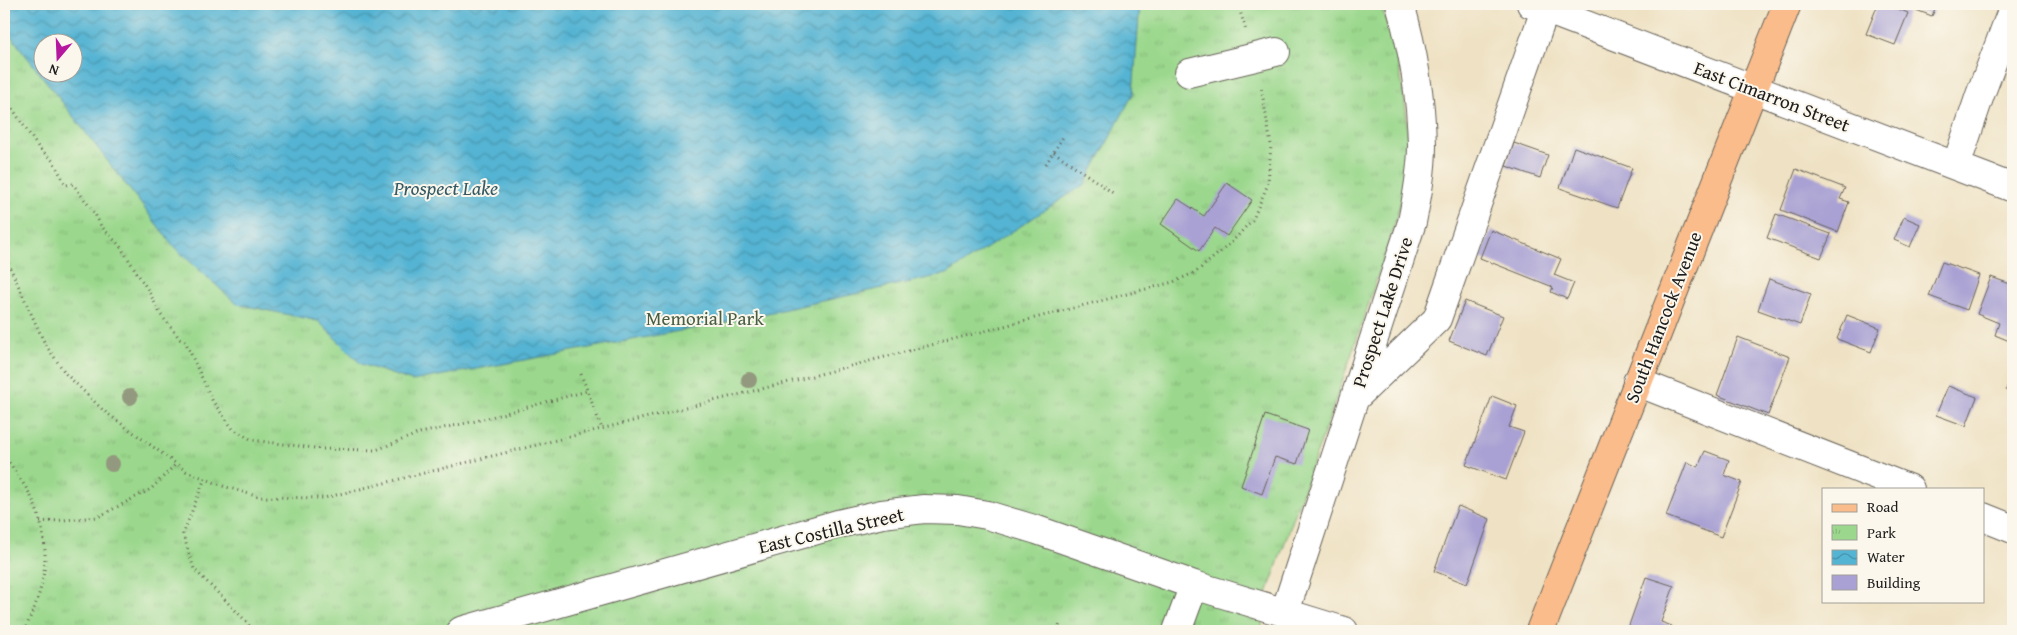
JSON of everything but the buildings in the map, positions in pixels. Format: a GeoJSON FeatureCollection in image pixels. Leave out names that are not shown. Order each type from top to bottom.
{"type":"FeatureCollection","features":[{"type":"Feature","properties":{"kind":"main road","name":"South Hancock Avenue"},"geometry":{"type":"LineString","coordinates":[[1540,631],[1752,88],[1787,4]]}},
{"type":"Feature","properties":{"kind":"street","name":"Prospect Lake Drive"},"geometry":{"type":"LineString","coordinates":[[1285,612],[1412,222],[1418,189],[1422,146],[1420,112],[1410,40],[1400,4]]}},
{"type":"Feature","properties":{"kind":"street"},"geometry":{"type":"LineString","coordinates":[[1354,399],[1437,319],[1541,6]]}},
{"type":"Feature","properties":{"kind":"street","name":"East Cimarron Street"},"geometry":{"type":"LineString","coordinates":[[1541,6],[2013,188]]}},
{"type":"Feature","properties":{"kind":"street"},"geometry":{"type":"LineString","coordinates":[[1956,166],[1980,94],[2013,8]]}},
{"type":"Feature","properties":{"kind":"street"},"geometry":{"type":"LineString","coordinates":[[1189,73],[1265,54]]}},
{"type":"Feature","properties":{"kind":"street"},"geometry":{"type":"LineString","coordinates":[[1638,382],[1907,488]]}},
{"type":"Feature","properties":{"kind":"street","name":"East Costilla Street"},"geometry":{"type":"LineString","coordinates":[[460,631],[838,524],[882,514],[924,509],[958,510],[988,516],[1037,530],[1194,585],[1344,631]]}},
{"type":"Feature","properties":{"kind":"street"},"geometry":{"type":"LineString","coordinates":[[1984,517],[2013,529]]}},
{"type":"Feature","properties":{"kind":"street"},"geometry":{"type":"LineString","coordinates":[[1177,631],[1194,585]]}},
{"type":"Feature","properties":{"kind":"path"},"geometry":{"type":"LineString","coordinates":[[4,254],[45,344],[66,374],[104,412],[186,471],[259,497],[324,498],[602,429],[1173,282],[1196,272],[1231,244],[1253,219],[1268,184],[1271,145],[1260,79],[1265,54],[1238,4]]}},
{"type":"Feature","properties":{"kind":"path"},"geometry":{"type":"LineString","coordinates":[[4,96],[38,147],[53,161],[66,185],[73,184],[95,214],[101,226],[120,246],[148,290],[161,315],[180,339],[185,341],[218,409],[233,429],[252,440],[322,449],[376,450],[420,433],[476,421],[587,391]]}},
{"type":"Feature","properties":{"kind":"path"},"geometry":{"type":"LineString","coordinates":[[1046,164],[1063,137]]}},
{"type":"Feature","properties":{"kind":"path"},"geometry":{"type":"LineString","coordinates":[[1054,152],[1113,193]]}},
{"type":"Feature","properties":{"kind":"path"},"geometry":{"type":"LineString","coordinates":[[581,374],[602,429]]}},
{"type":"Feature","properties":{"kind":"path"},"geometry":{"type":"LineString","coordinates":[[4,454],[33,502],[44,534],[46,560],[43,585],[24,631]]}},
{"type":"Feature","properties":{"kind":"path"},"geometry":{"type":"LineString","coordinates":[[40,522],[98,517],[152,489],[176,464]]}},
{"type":"Feature","properties":{"kind":"path"},"geometry":{"type":"LineString","coordinates":[[205,478],[183,534],[194,569],[248,622],[252,631]]}},
{"type":"Feature","properties":{"kind":"path"},"geometry":{"type":"LineString","coordinates":[[1058,631],[1060,623]]}},
{"type":"Feature","properties":{"kind":"green space","name":"Memorial Park"},"geometry":{"type":"Polygon","coordinates":[[[4,4],[1380,4],[1393,43],[1406,108],[1408,151],[1403,189],[1395,223],[1367,309],[1263,605],[1262,631],[4,631],[4,4]]]}},
{"type":"Feature","properties":{"kind":"water","name":"Prospect Lake"},"geometry":{"type":"Polygon","coordinates":[[[4,4],[1140,4],[1133,94],[1085,184],[947,274],[717,324],[412,381],[361,364],[318,321],[237,304],[175,248],[47,82],[82,82],[82,32],[32,32],[32,63],[4,27],[4,4]]]}}]}
